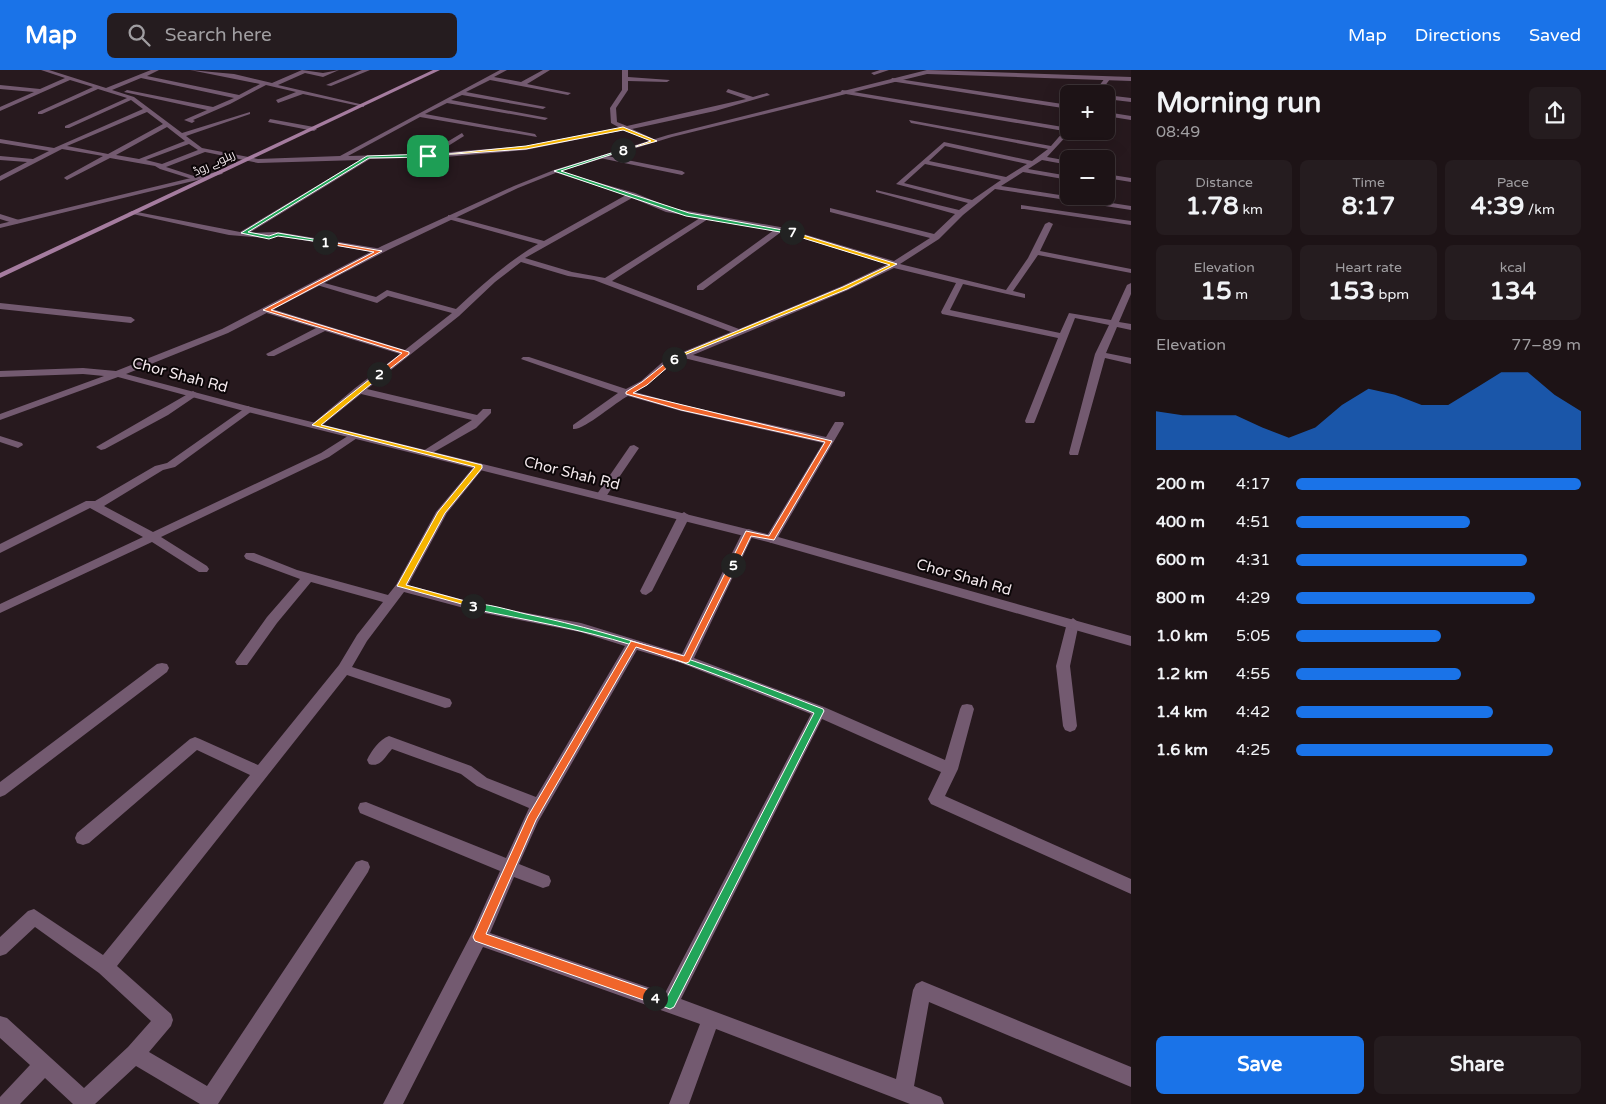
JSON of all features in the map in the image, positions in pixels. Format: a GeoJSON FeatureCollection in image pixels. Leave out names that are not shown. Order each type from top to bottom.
{"type":"FeatureCollection","features":[{"type":"Feature","properties":{"kind":"main road","name":"ریلوے روڈ"},"geometry":{"type":"LineString","coordinates":[[0,276],[438,70]]}},
{"type":"Feature","properties":{"kind":"street"},"geometry":{"type":"LineString","coordinates":[[44,70],[98,87],[213,109]]}},
{"type":"Feature","properties":{"kind":"street"},"geometry":{"type":"LineString","coordinates":[[59,75],[68,70]]}},
{"type":"Feature","properties":{"kind":"street"},"geometry":{"type":"LineString","coordinates":[[108,89],[156,70]]}},
{"type":"Feature","properties":{"kind":"street"},"geometry":{"type":"LineString","coordinates":[[193,70],[266,83],[362,106]]}},
{"type":"Feature","properties":{"kind":"street"},"geometry":{"type":"LineString","coordinates":[[273,85],[305,71],[323,75],[336,70]]}},
{"type":"Feature","properties":{"kind":"street"},"geometry":{"type":"LineString","coordinates":[[278,101],[329,85],[367,70]]}},
{"type":"Feature","properties":{"kind":"street"},"geometry":{"type":"LineString","coordinates":[[340,157],[504,70]]}},
{"type":"Feature","properties":{"kind":"street"},"geometry":{"type":"LineString","coordinates":[[522,84],[548,70]]}},
{"type":"Feature","properties":{"kind":"street"},"geometry":{"type":"LineString","coordinates":[[625,70],[625,90],[614,108],[614,123],[654,141]]}},
{"type":"Feature","properties":{"kind":"street"},"geometry":{"type":"LineString","coordinates":[[874,73],[886,70]]}},
{"type":"Feature","properties":{"kind":"street"},"geometry":{"type":"LineString","coordinates":[[0,417],[216,335],[379,251],[556,171],[654,141],[929,71],[1131,79]]}},
{"type":"Feature","properties":{"kind":"street"},"geometry":{"type":"LineString","coordinates":[[141,76],[239,97]]}},
{"type":"Feature","properties":{"kind":"street"},"geometry":{"type":"LineString","coordinates":[[0,109],[70,78]]}},
{"type":"Feature","properties":{"kind":"street"},"geometry":{"type":"LineString","coordinates":[[488,78],[568,93]]}},
{"type":"Feature","properties":{"kind":"street"},"geometry":{"type":"LineString","coordinates":[[625,79],[667,80]]}},
{"type":"Feature","properties":{"kind":"street"},"geometry":{"type":"LineString","coordinates":[[1103,85],[1107,79]]}},
{"type":"Feature","properties":{"kind":"street"},"geometry":{"type":"LineString","coordinates":[[892,80],[1060,107]]}},
{"type":"Feature","properties":{"kind":"street"},"geometry":{"type":"LineString","coordinates":[[192,121],[187,120],[266,83]]}},
{"type":"Feature","properties":{"kind":"street"},"geometry":{"type":"LineString","coordinates":[[329,85],[340,87]]}},
{"type":"Feature","properties":{"kind":"street"},"geometry":{"type":"LineString","coordinates":[[0,87],[40,92]]}},
{"type":"Feature","properties":{"kind":"street"},"geometry":{"type":"LineString","coordinates":[[40,113],[98,87]]}},
{"type":"Feature","properties":{"kind":"street"},"geometry":{"type":"LineString","coordinates":[[108,89],[132,98],[190,142],[204,150],[248,160],[277,161],[340,157],[428,156],[526,148],[767,95]]}},
{"type":"Feature","properties":{"kind":"street"},"geometry":{"type":"LineString","coordinates":[[728,91],[753,99]]}},
{"type":"Feature","properties":{"kind":"street"},"geometry":{"type":"LineString","coordinates":[[842,92],[1060,129]]}},
{"type":"Feature","properties":{"kind":"street"},"geometry":{"type":"LineString","coordinates":[[460,93],[543,107]]}},
{"type":"Feature","properties":{"kind":"street"},"geometry":{"type":"LineString","coordinates":[[67,127],[132,98]]}},
{"type":"Feature","properties":{"kind":"street"},"geometry":{"type":"LineString","coordinates":[[1115,98],[1131,100]]}},
{"type":"Feature","properties":{"kind":"street"},"geometry":{"type":"LineString","coordinates":[[445,101],[545,118]]}},
{"type":"Feature","properties":{"kind":"street"},"geometry":{"type":"LineString","coordinates":[[0,103],[11,104]]}},
{"type":"Feature","properties":{"kind":"street"},"geometry":{"type":"LineString","coordinates":[[0,179],[57,149],[148,109]]}},
{"type":"Feature","properties":{"kind":"street"},"geometry":{"type":"LineString","coordinates":[[182,135],[248,112]]}},
{"type":"Feature","properties":{"kind":"street"},"geometry":{"type":"LineString","coordinates":[[203,113],[229,119]]}},
{"type":"Feature","properties":{"kind":"street"},"geometry":{"type":"LineString","coordinates":[[418,115],[535,136]]}},
{"type":"Feature","properties":{"kind":"street"},"geometry":{"type":"LineString","coordinates":[[1115,115],[1131,118]]}},
{"type":"Feature","properties":{"kind":"street"},"geometry":{"type":"LineString","coordinates":[[270,121],[314,129]]}},
{"type":"Feature","properties":{"kind":"street"},"geometry":{"type":"LineString","coordinates":[[911,121],[1053,148]]}},
{"type":"Feature","properties":{"kind":"street"},"geometry":{"type":"LineString","coordinates":[[67,178],[167,125]]}},
{"type":"Feature","properties":{"kind":"street"},"geometry":{"type":"LineString","coordinates":[[428,156],[462,135]]}},
{"type":"Feature","properties":{"kind":"street"},"geometry":{"type":"LineString","coordinates":[[577,427],[610,402],[644,383],[669,361],[894,265],[936,237],[973,202],[1035,162],[1053,148],[1060,140]]}},
{"type":"Feature","properties":{"kind":"street"},"geometry":{"type":"LineString","coordinates":[[0,142],[140,160],[195,178]]}},
{"type":"Feature","properties":{"kind":"street"},"geometry":{"type":"LineString","coordinates":[[140,160],[190,142]]}},
{"type":"Feature","properties":{"kind":"street"},"geometry":{"type":"LineString","coordinates":[[973,202],[899,184],[944,144],[1060,168]]}},
{"type":"Feature","properties":{"kind":"street"},"geometry":{"type":"LineString","coordinates":[[161,167],[204,150]]}},
{"type":"Feature","properties":{"kind":"street"},"geometry":{"type":"LineString","coordinates":[[243,233],[368,157]]}},
{"type":"Feature","properties":{"kind":"street"},"geometry":{"type":"LineString","coordinates":[[602,157],[682,173]]}},
{"type":"Feature","properties":{"kind":"street"},"geometry":{"type":"LineString","coordinates":[[0,158],[33,161]]}},
{"type":"Feature","properties":{"kind":"street"},"geometry":{"type":"LineString","coordinates":[[923,162],[1008,179]]}},
{"type":"Feature","properties":{"kind":"street"},"geometry":{"type":"LineString","coordinates":[[1035,162],[1060,163]]}},
{"type":"Feature","properties":{"kind":"street"},"geometry":{"type":"LineString","coordinates":[[1022,170],[1060,176]]}},
{"type":"Feature","properties":{"kind":"street"},"geometry":{"type":"LineString","coordinates":[[556,171],[632,195],[669,210],[706,218],[780,229],[894,265],[960,283],[1022,296]]}},
{"type":"Feature","properties":{"kind":"street"},"geometry":{"type":"LineString","coordinates":[[0,226],[220,172]]}},
{"type":"Feature","properties":{"kind":"street"},"geometry":{"type":"LineString","coordinates":[[1115,177],[1131,180]]}},
{"type":"Feature","properties":{"kind":"street"},"geometry":{"type":"LineString","coordinates":[[1115,184],[1125,186]]}},
{"type":"Feature","properties":{"kind":"street"},"geometry":{"type":"LineString","coordinates":[[994,188],[1131,208]]}},
{"type":"Feature","properties":{"kind":"street"},"geometry":{"type":"LineString","coordinates":[[878,191],[960,213]]}},
{"type":"Feature","properties":{"kind":"street"},"geometry":{"type":"LineString","coordinates":[[316,425],[458,312],[492,280],[520,259],[632,195]]}},
{"type":"Feature","properties":{"kind":"street"},"geometry":{"type":"LineString","coordinates":[[1024,207],[1131,223]]}},
{"type":"Feature","properties":{"kind":"street"},"geometry":{"type":"LineString","coordinates":[[833,210],[936,237]]}},
{"type":"Feature","properties":{"kind":"street"},"geometry":{"type":"LineString","coordinates":[[132,213],[243,233],[269,237],[278,234],[379,251]]}},
{"type":"Feature","properties":{"kind":"street"},"geometry":{"type":"LineString","coordinates":[[0,216],[16,222]]}},
{"type":"Feature","properties":{"kind":"street"},"geometry":{"type":"LineString","coordinates":[[451,217],[545,244]]}},
{"type":"Feature","properties":{"kind":"street"},"geometry":{"type":"LineString","coordinates":[[605,282],[706,218]]}},
{"type":"Feature","properties":{"kind":"street"},"geometry":{"type":"LineString","coordinates":[[1008,293],[1035,252],[1049,224]]}},
{"type":"Feature","properties":{"kind":"street"},"geometry":{"type":"LineString","coordinates":[[700,288],[780,229]]}},
{"type":"Feature","properties":{"kind":"street"},"geometry":{"type":"LineString","coordinates":[[1035,252],[1131,271]]}},
{"type":"Feature","properties":{"kind":"street"},"geometry":{"type":"LineString","coordinates":[[520,259],[605,282],[739,332]]}},
{"type":"Feature","properties":{"kind":"street"},"geometry":{"type":"LineString","coordinates":[[320,282],[377,300],[387,293],[458,312]]}},
{"type":"Feature","properties":{"kind":"street"},"geometry":{"type":"LineString","coordinates":[[960,283],[945,312],[1062,336]]}},
{"type":"Feature","properties":{"kind":"street"},"geometry":{"type":"LineString","coordinates":[[1074,453],[1100,354],[1128,298],[1131,285]]}},
{"type":"Feature","properties":{"kind":"street"},"geometry":{"type":"LineString","coordinates":[[0,306],[131,320]]}},
{"type":"Feature","properties":{"kind":"street"},"geometry":{"type":"LineString","coordinates":[[266,310],[407,353]]}},
{"type":"Feature","properties":{"kind":"street"},"geometry":{"type":"LineString","coordinates":[[1030,421],[1062,336],[1072,315],[1131,327]]}},
{"type":"Feature","properties":{"kind":"street"},"geometry":{"type":"LineString","coordinates":[[271,354],[323,328]]}},
{"type":"Feature","properties":{"kind":"street"},"geometry":{"type":"LineString","coordinates":[[1100,354],[1131,361]]}},
{"type":"Feature","properties":{"kind":"street"},"geometry":{"type":"LineString","coordinates":[[683,355],[842,394]]}},
{"type":"Feature","properties":{"kind":"street"},"geometry":{"type":"LineString","coordinates":[[526,359],[628,393],[681,408],[829,441]]}},
{"type":"Feature","properties":{"kind":"street","name":"Chor Shah Rd"},"geometry":{"type":"LineString","coordinates":[[0,374],[83,372],[117,374],[355,436],[771,538],[1131,641]]}},
{"type":"Feature","properties":{"kind":"street"},"geometry":{"type":"LineString","coordinates":[[358,390],[478,419]]}},
{"type":"Feature","properties":{"kind":"street"},"geometry":{"type":"LineString","coordinates":[[101,447],[164,413],[194,394]]}},
{"type":"Feature","properties":{"kind":"street"},"geometry":{"type":"LineString","coordinates":[[95,506],[159,468],[171,465],[248,409]]}},
{"type":"Feature","properties":{"kind":"street"},"geometry":{"type":"LineString","coordinates":[[427,454],[487,411]]}},
{"type":"Feature","properties":{"kind":"street"},"geometry":{"type":"LineString","coordinates":[[771,538],[839,424]]}},
{"type":"Feature","properties":{"kind":"street"},"geometry":{"type":"LineString","coordinates":[[0,609],[325,455],[355,436]]}},
{"type":"Feature","properties":{"kind":"street"},"geometry":{"type":"LineString","coordinates":[[0,439],[18,445]]}},
{"type":"Feature","properties":{"kind":"street"},"geometry":{"type":"LineString","coordinates":[[601,496],[634,448]]}},
{"type":"Feature","properties":{"kind":"street"},"geometry":{"type":"LineString","coordinates":[[105,967],[344,669],[362,638],[401,586],[442,512],[480,466]]}},
{"type":"Feature","properties":{"kind":"street"},"geometry":{"type":"LineString","coordinates":[[0,549],[90,503],[151,536],[203,569]]}},
{"type":"Feature","properties":{"kind":"street"},"geometry":{"type":"LineString","coordinates":[[646,591],[684,516]]}},
{"type":"Feature","properties":{"kind":"street"},"geometry":{"type":"LineString","coordinates":[[686,660],[748,533]]}},
{"type":"Feature","properties":{"kind":"street"},"geometry":{"type":"LineString","coordinates":[[250,556],[308,578],[391,600]]}},
{"type":"Feature","properties":{"kind":"street"},"geometry":{"type":"LineString","coordinates":[[242,662],[272,620],[308,578]]}},
{"type":"Feature","properties":{"kind":"street"},"geometry":{"type":"LineString","coordinates":[[401,586],[479,608],[581,628],[686,660],[819,711],[950,769]]}},
{"type":"Feature","properties":{"kind":"street"},"geometry":{"type":"LineString","coordinates":[[1070,726],[1064,666],[1073,623]]}},
{"type":"Feature","properties":{"kind":"street"},"geometry":{"type":"LineString","coordinates":[[393,1104],[479,937],[539,805],[634,643]]}},
{"type":"Feature","properties":{"kind":"street"},"geometry":{"type":"LineString","coordinates":[[0,791],[162,668]]}},
{"type":"Feature","properties":{"kind":"street"},"geometry":{"type":"LineString","coordinates":[[344,669],[445,704]]}},
{"type":"Feature","properties":{"kind":"street"},"geometry":{"type":"LineString","coordinates":[[967,709],[950,769],[936,799],[1131,887]]}},
{"type":"Feature","properties":{"kind":"street"},"geometry":{"type":"LineString","coordinates":[[670,1003],[819,711]]}},
{"type":"Feature","properties":{"kind":"street"},"geometry":{"type":"LineString","coordinates":[[374,760],[390,742],[466,770],[482,782],[539,805]]}},
{"type":"Feature","properties":{"kind":"street"},"geometry":{"type":"LineString","coordinates":[[83,838],[195,743],[262,773]]}},
{"type":"Feature","properties":{"kind":"street"},"geometry":{"type":"LineString","coordinates":[[366,808],[543,881]]}},
{"type":"Feature","properties":{"kind":"street"},"geometry":{"type":"LineString","coordinates":[[135,1054],[210,1099],[362,867]]}},
{"type":"Feature","properties":{"kind":"street"},"geometry":{"type":"LineString","coordinates":[[0,948],[34,917],[105,967],[164,1020],[135,1054],[84,1101],[0,1026]]}},
{"type":"Feature","properties":{"kind":"street"},"geometry":{"type":"LineString","coordinates":[[479,937],[670,1003],[934,1104]]}},
{"type":"Feature","properties":{"kind":"street"},"geometry":{"type":"LineString","coordinates":[[902,1091],[922,990],[1131,1077]]}},
{"type":"Feature","properties":{"kind":"street"},"geometry":{"type":"LineString","coordinates":[[679,1104],[711,1019]]}},
{"type":"Feature","properties":{"kind":"street"},"geometry":{"type":"LineString","coordinates":[[7,1104],[44,1065]]}},
{"type":"Feature","properties":{"kind":"route"},"geometry":{"type":"LineString","coordinates":[[428,156],[368,157],[364,162],[315,192],[272,214],[243,233],[269,237],[278,234],[379,251],[266,310],[407,353],[316,425],[480,466],[442,512],[401,586],[479,608],[581,628],[634,643],[712,669],[819,711],[670,1003],[479,937],[531,819],[634,643],[686,660],[748,533],[771,538],[829,441],[681,408],[628,393],[644,383],[669,361],[845,288],[895,264],[780,229],[669,210],[632,195],[556,171],[654,141],[623,128],[526,148],[428,156]]}}]}
